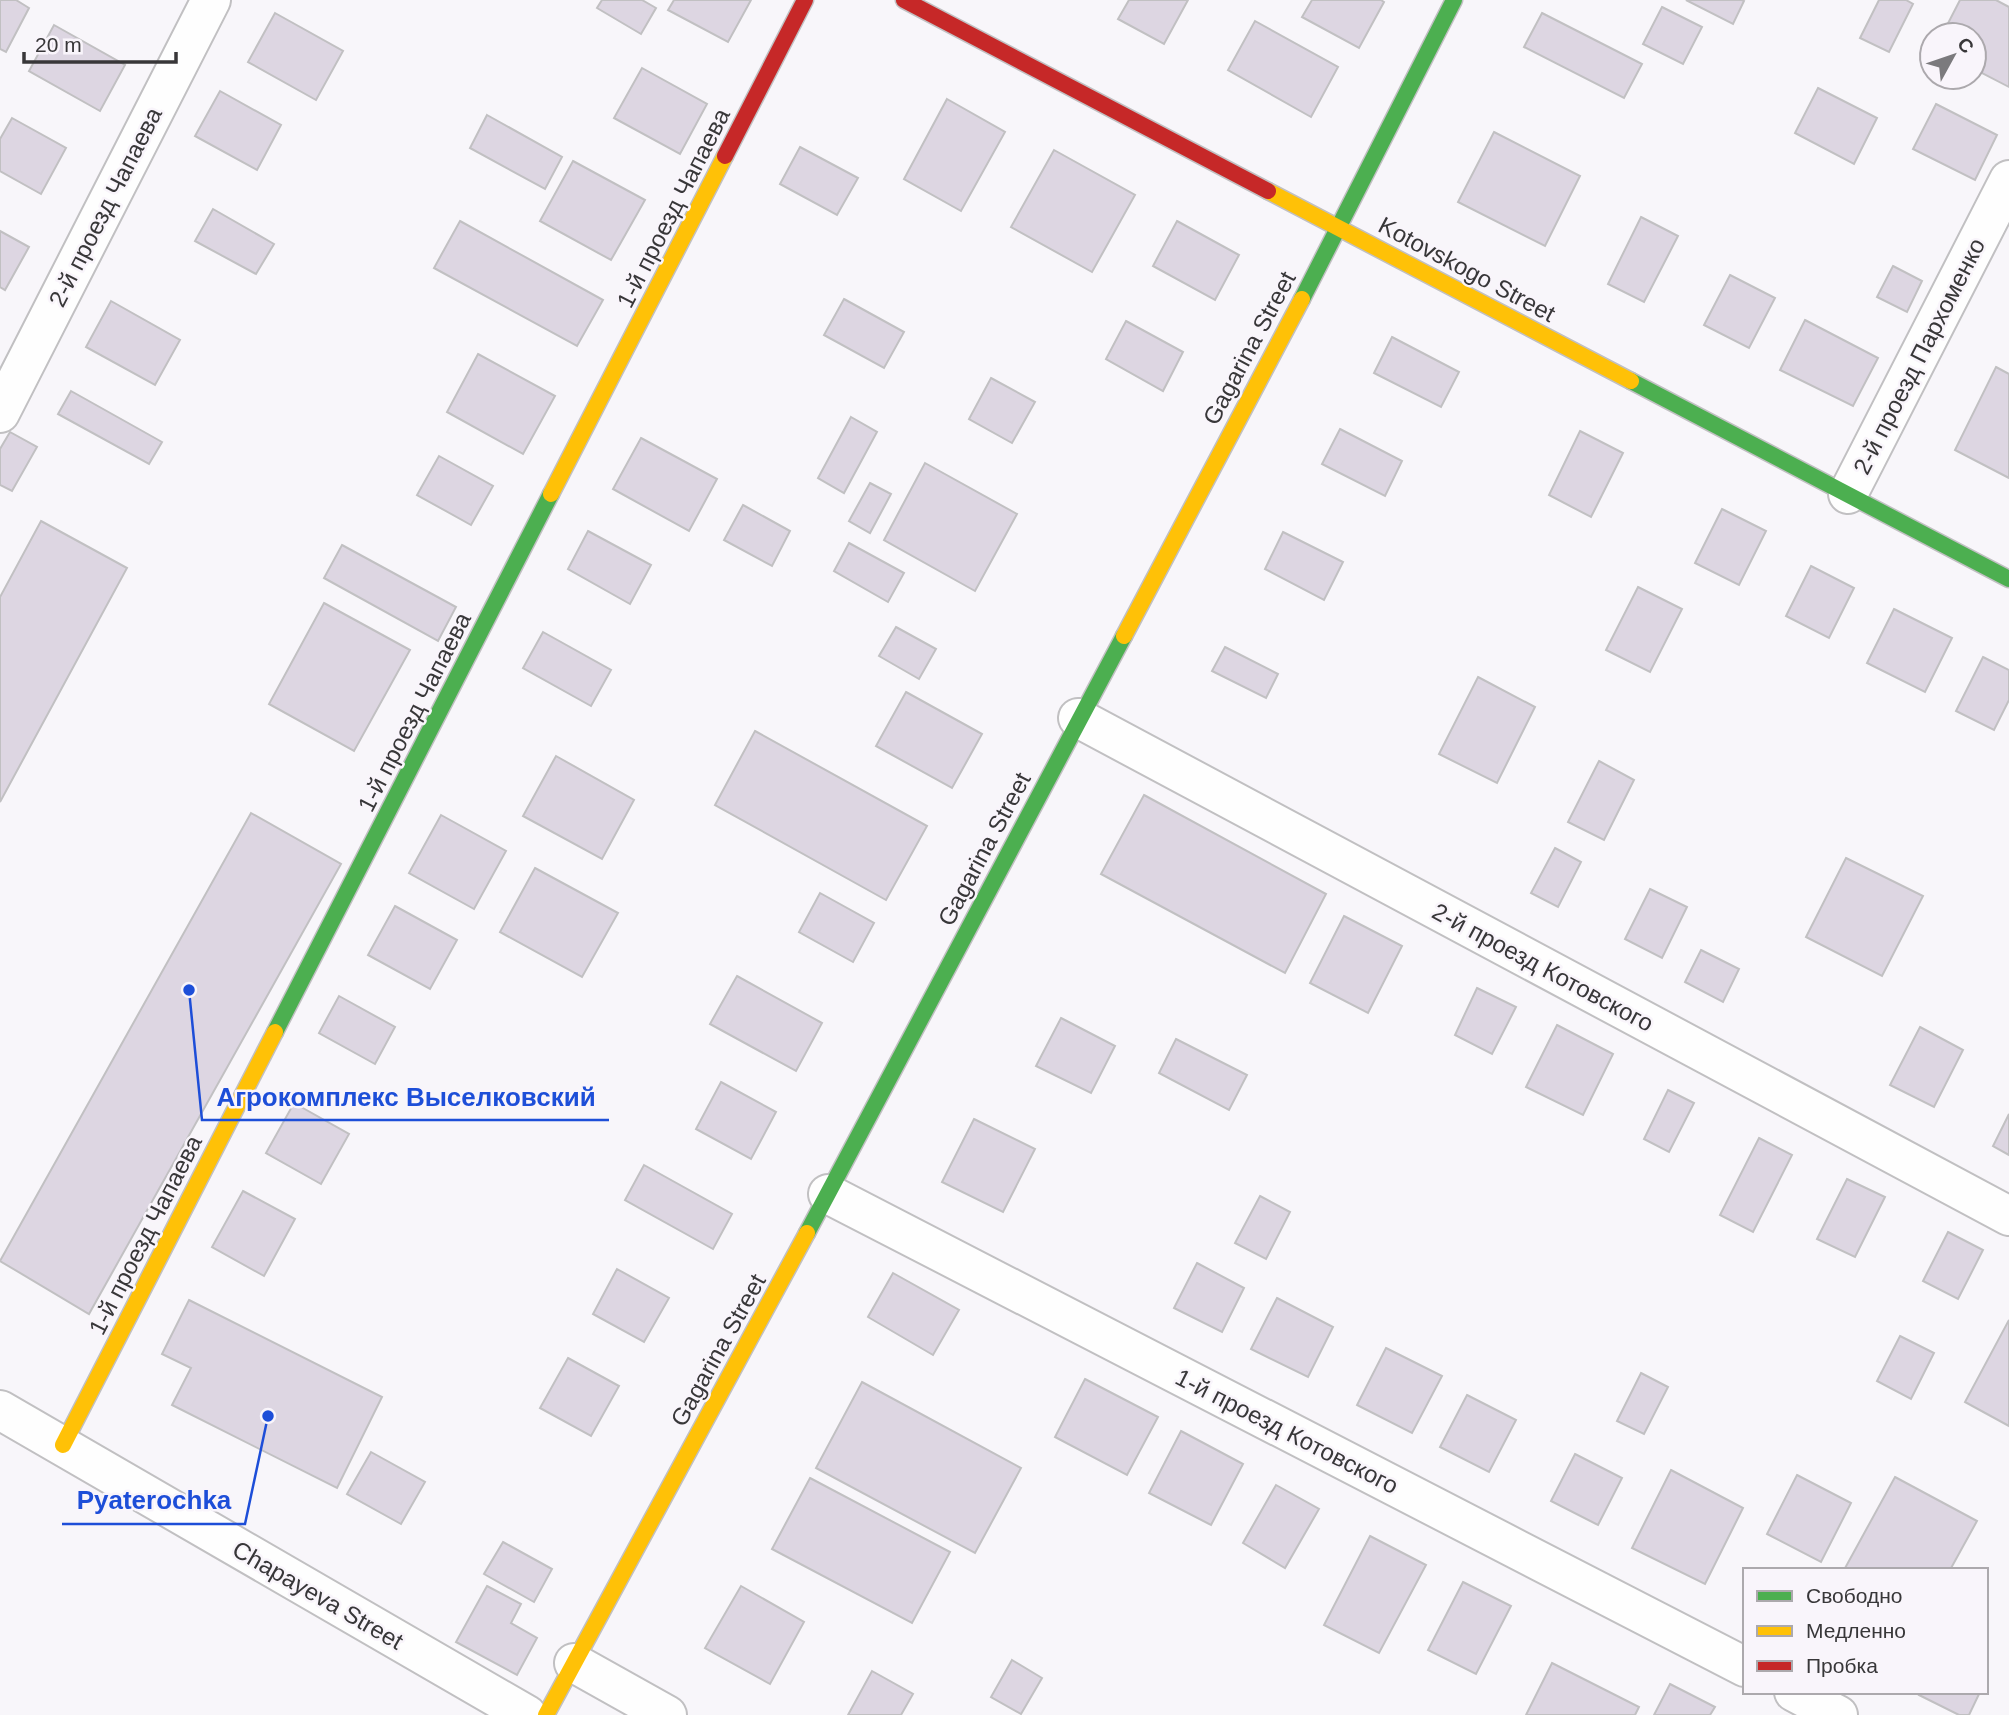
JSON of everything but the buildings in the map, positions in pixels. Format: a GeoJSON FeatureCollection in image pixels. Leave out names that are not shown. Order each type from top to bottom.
{"type":"FeatureCollection","features":[{"type":"Feature","properties":{"kind":"street","name":"2-й проезд Чапаева"},"geometry":{"type":"LineString","coordinates":[[0,413],[211,0]]}},
{"type":"Feature","properties":{"kind":"street","name":"1-й проезд Чапаева"},"geometry":{"type":"LineString","coordinates":[[63,1445],[805,0]]}},
{"type":"Feature","properties":{"kind":"street","name":"Kotovskogo Street"},"geometry":{"type":"LineString","coordinates":[[904,0],[2009,579]]}},
{"type":"Feature","properties":{"kind":"street","name":"Gagarina Street"},"geometry":{"type":"LineString","coordinates":[[546,1715],[828,1194],[1339,227],[1454,0]]}},
{"type":"Feature","properties":{"kind":"street","name":"2-й проезд Пархоменко"},"geometry":{"type":"LineString","coordinates":[[1848,494],[2009,180]]}},
{"type":"Feature","properties":{"kind":"street","name":"2-й проезд Котовского"},"geometry":{"type":"LineString","coordinates":[[1078,718],[2009,1216]]}},
{"type":"Feature","properties":{"kind":"street","name":"1-й проезд Котовского"},"geometry":{"type":"LineString","coordinates":[[828,1194],[1743,1666]]}},
{"type":"Feature","properties":{"kind":"street","name":"Chapayeva Street"},"geometry":{"type":"LineString","coordinates":[[0,1410],[527,1715]]}},
{"type":"Feature","properties":{"kind":"street"},"geometry":{"type":"LineString","coordinates":[[574,1662],[667,1715]]}},
{"type":"Feature","properties":{"kind":"street"},"geometry":{"type":"LineString","coordinates":[[1798,1694],[1838,1715]]}},
{"type":"Feature","properties":{"kind":"traffic: fast"},"geometry":{"type":"LineString","coordinates":[[1302,299],[1454,0]]}},
{"type":"Feature","properties":{"kind":"traffic: fast"},"geometry":{"type":"LineString","coordinates":[[1631,381],[2009,579]]}},
{"type":"Feature","properties":{"kind":"traffic: fast"},"geometry":{"type":"LineString","coordinates":[[275,1032],[551,494]]}},
{"type":"Feature","properties":{"kind":"traffic: fast"},"geometry":{"type":"LineString","coordinates":[[807,1233],[1124,636]]}},
{"type":"Feature","properties":{"kind":"traffic: slow"},"geometry":{"type":"LineString","coordinates":[[551,494],[725,156]]}},
{"type":"Feature","properties":{"kind":"traffic: slow"},"geometry":{"type":"LineString","coordinates":[[1268,191],[1631,381]]}},
{"type":"Feature","properties":{"kind":"traffic: slow"},"geometry":{"type":"LineString","coordinates":[[1124,636],[1302,299]]}},
{"type":"Feature","properties":{"kind":"traffic: slow"},"geometry":{"type":"LineString","coordinates":[[63,1445],[275,1032]]}},
{"type":"Feature","properties":{"kind":"traffic: slow"},"geometry":{"type":"LineString","coordinates":[[546,1715],[807,1233]]}},
{"type":"Feature","properties":{"kind":"traffic: jam"},"geometry":{"type":"LineString","coordinates":[[725,156],[805,0]]}},
{"type":"Feature","properties":{"kind":"traffic: jam"},"geometry":{"type":"LineString","coordinates":[[904,0],[1268,191]]}},
{"type":"Feature","properties":{"kind":"place","name":"Агрокомплекс Выселковский"},"geometry":{"type":"Point","coordinates":[189,990]}},
{"type":"Feature","properties":{"kind":"place","name":"Pyaterochka"},"geometry":{"type":"Point","coordinates":[268,1416]}}]}
